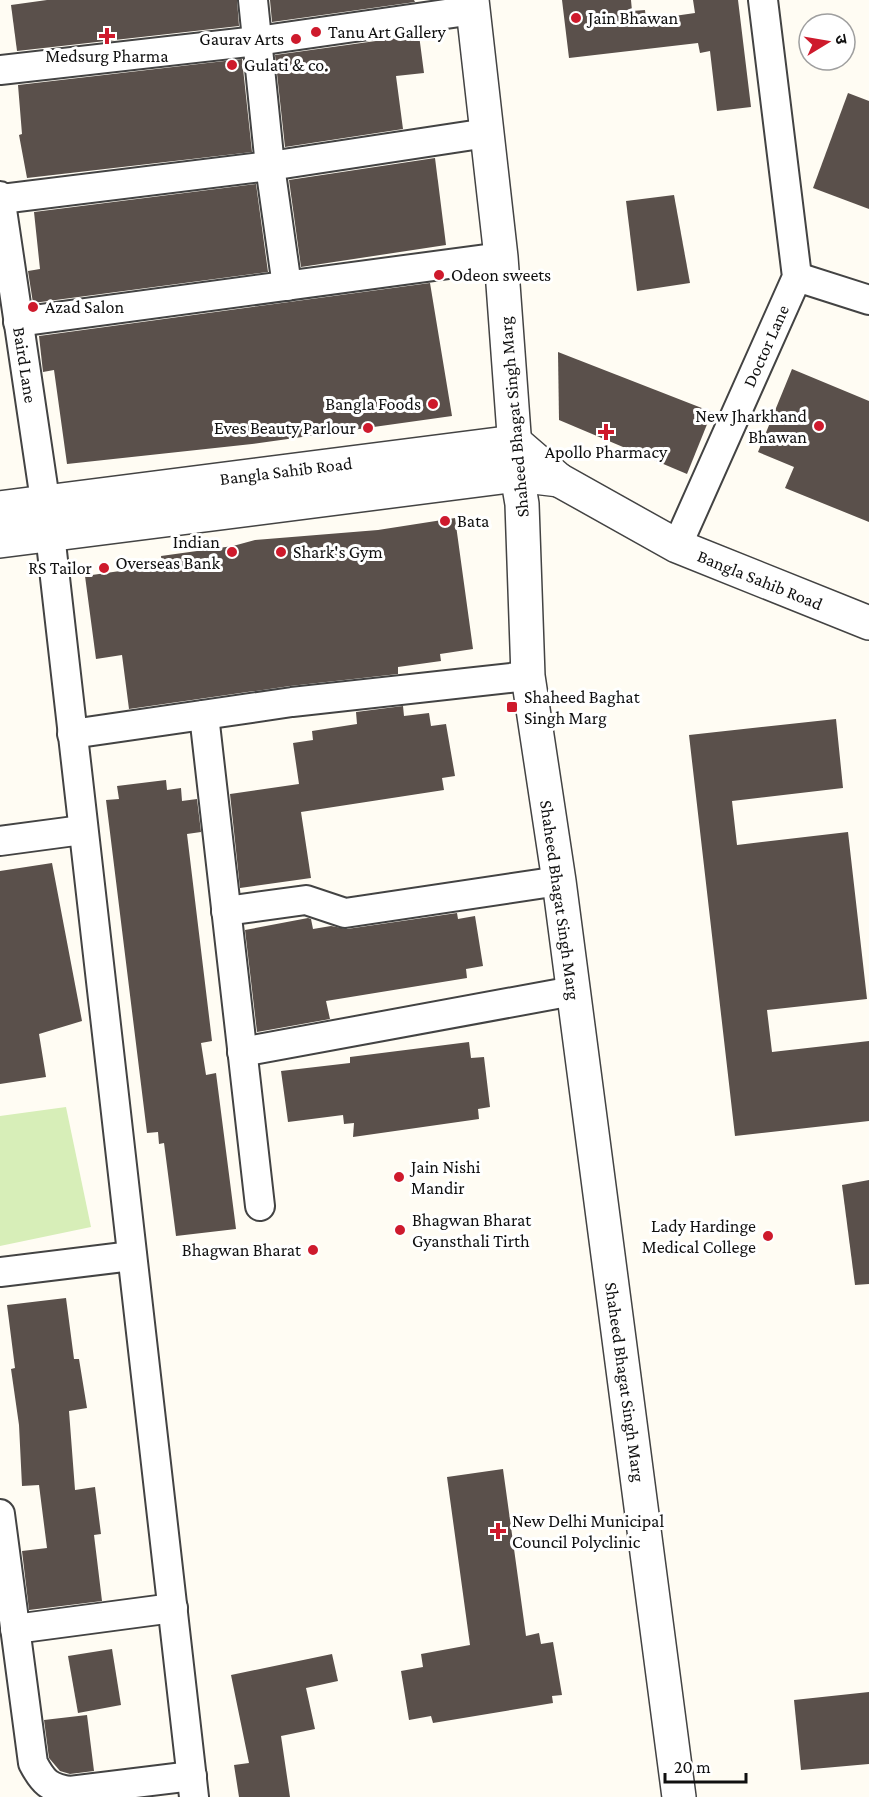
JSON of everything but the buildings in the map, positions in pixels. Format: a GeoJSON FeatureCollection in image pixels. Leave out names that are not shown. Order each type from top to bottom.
{"type":"FeatureCollection","features":[{"type":"Feature","properties":{"kind":"street"},"geometry":{"type":"LineString","coordinates":[[253,0],[270,166],[287,286]]}},
{"type":"Feature","properties":{"kind":"street"},"geometry":{"type":"LineString","coordinates":[[763,0],[797,277],[869,300]]}},
{"type":"Feature","properties":{"kind":"street"},"geometry":{"type":"LineString","coordinates":[[0,70],[257,41],[473,5]]}},
{"type":"Feature","properties":{"kind":"street","name":"Shaheed Bhagat Singh Marg"},"geometry":{"type":"LineString","coordinates":[[473,5],[501,257],[517,476],[522,504],[528,676],[559,881],[679,1797]]}},
{"type":"Feature","properties":{"kind":"street"},"geometry":{"type":"LineString","coordinates":[[0,197],[270,166],[488,134]]}},
{"type":"Feature","properties":{"kind":"street","name":"Baird Lane"},"geometry":{"type":"LineString","coordinates":[[0,197],[48,518],[193,1786]]}},
{"type":"Feature","properties":{"kind":"street"},"geometry":{"type":"LineString","coordinates":[[18,322],[501,257]]}},
{"type":"Feature","properties":{"kind":"street","name":"Doctor Lane"},"geometry":{"type":"LineString","coordinates":[[677,546],[797,277]]}},
{"type":"Feature","properties":{"kind":"street","name":"Bangla Sahib Road"},"geometry":{"type":"LineString","coordinates":[[0,541],[48,518],[515,442],[559,480],[677,546],[869,623]]}},
{"type":"Feature","properties":{"kind":"street","name":"Bangla Sahib Road"},"geometry":{"type":"LineString","coordinates":[[0,508],[48,518],[517,476],[559,480]]}},
{"type":"Feature","properties":{"kind":"street"},"geometry":{"type":"LineString","coordinates":[[72,734],[292,702],[528,676]]}},
{"type":"Feature","properties":{"kind":"street"},"geometry":{"type":"LineString","coordinates":[[204,715],[260,1206]]}},
{"type":"Feature","properties":{"kind":"street"},"geometry":{"type":"LineString","coordinates":[[0,841],[82,830]]}},
{"type":"Feature","properties":{"kind":"street"},"geometry":{"type":"LineString","coordinates":[[226,911],[306,900],[345,913],[559,881]]}},
{"type":"Feature","properties":{"kind":"street"},"geometry":{"type":"LineString","coordinates":[[242,1052],[573,991]]}},
{"type":"Feature","properties":{"kind":"street"},"geometry":{"type":"LineString","coordinates":[[0,1272],[132,1256]]}},
{"type":"Feature","properties":{"kind":"street"},"geometry":{"type":"LineString","coordinates":[[0,1514],[4,1569],[15,1629],[33,1763],[41,1779],[53,1789],[70,1791],[193,1786]]}},
{"type":"Feature","properties":{"kind":"street"},"geometry":{"type":"LineString","coordinates":[[15,1629],[173,1608]]}},
{"type":"Feature","properties":{"kind":"green space"},"geometry":{"type":"Polygon","coordinates":[[[66,1107],[91,1227],[0,1246],[0,1116],[66,1107]]]}},
{"type":"Feature","properties":{"kind":"place","name":"Jain Bhawan"},"geometry":{"type":"Point","coordinates":[576,18]}},
{"type":"Feature","properties":{"kind":"place","name":"Tanu Art Gallery"},"geometry":{"type":"Point","coordinates":[316,32]}},
{"type":"Feature","properties":{"kind":"place","name":"Medsurg Pharma"},"geometry":{"type":"Point","coordinates":[107,36]}},
{"type":"Feature","properties":{"kind":"place","name":"Gaurav Arts"},"geometry":{"type":"Point","coordinates":[296,39]}},
{"type":"Feature","properties":{"kind":"place","name":"Gulati & co."},"geometry":{"type":"Point","coordinates":[232,65]}},
{"type":"Feature","properties":{"kind":"place","name":"Odeon sweets"},"geometry":{"type":"Point","coordinates":[439,275]}},
{"type":"Feature","properties":{"kind":"place","name":"Azad Salon"},"geometry":{"type":"Point","coordinates":[33,307]}},
{"type":"Feature","properties":{"kind":"place","name":"Bangla Foods"},"geometry":{"type":"Point","coordinates":[433,404]}},
{"type":"Feature","properties":{"kind":"place","name":"New Jharkhand Bhawan"},"geometry":{"type":"Point","coordinates":[819,426]}},
{"type":"Feature","properties":{"kind":"place","name":"Eves Beauty Parlour"},"geometry":{"type":"Point","coordinates":[368,428]}},
{"type":"Feature","properties":{"kind":"place","name":"Apollo Pharmacy"},"geometry":{"type":"Point","coordinates":[606,432]}},
{"type":"Feature","properties":{"kind":"place","name":"Bata"},"geometry":{"type":"Point","coordinates":[445,521]}},
{"type":"Feature","properties":{"kind":"place","name":"Indian Overseas Bank"},"geometry":{"type":"Point","coordinates":[232,552]}},
{"type":"Feature","properties":{"kind":"place","name":"Shark's Gym"},"geometry":{"type":"Point","coordinates":[281,552]}},
{"type":"Feature","properties":{"kind":"place","name":"RS Tailor"},"geometry":{"type":"Point","coordinates":[104,568]}},
{"type":"Feature","properties":{"kind":"place","name":"Shaheed Baghat Singh Marg"},"geometry":{"type":"Point","coordinates":[512,707]}},
{"type":"Feature","properties":{"kind":"place","name":"Jain Nishi Mandir"},"geometry":{"type":"Point","coordinates":[399,1177]}},
{"type":"Feature","properties":{"kind":"place","name":"Bhagwan Bharat Gyansthali Tirth"},"geometry":{"type":"Point","coordinates":[400,1230]}},
{"type":"Feature","properties":{"kind":"place","name":"Lady Hardinge Medical College"},"geometry":{"type":"Point","coordinates":[768,1236]}},
{"type":"Feature","properties":{"kind":"place","name":"Bhagwan Bharat"},"geometry":{"type":"Point","coordinates":[313,1250]}},
{"type":"Feature","properties":{"kind":"place","name":"New Delhi Municipal Council Polyclinic"},"geometry":{"type":"Point","coordinates":[498,1531]}}]}
